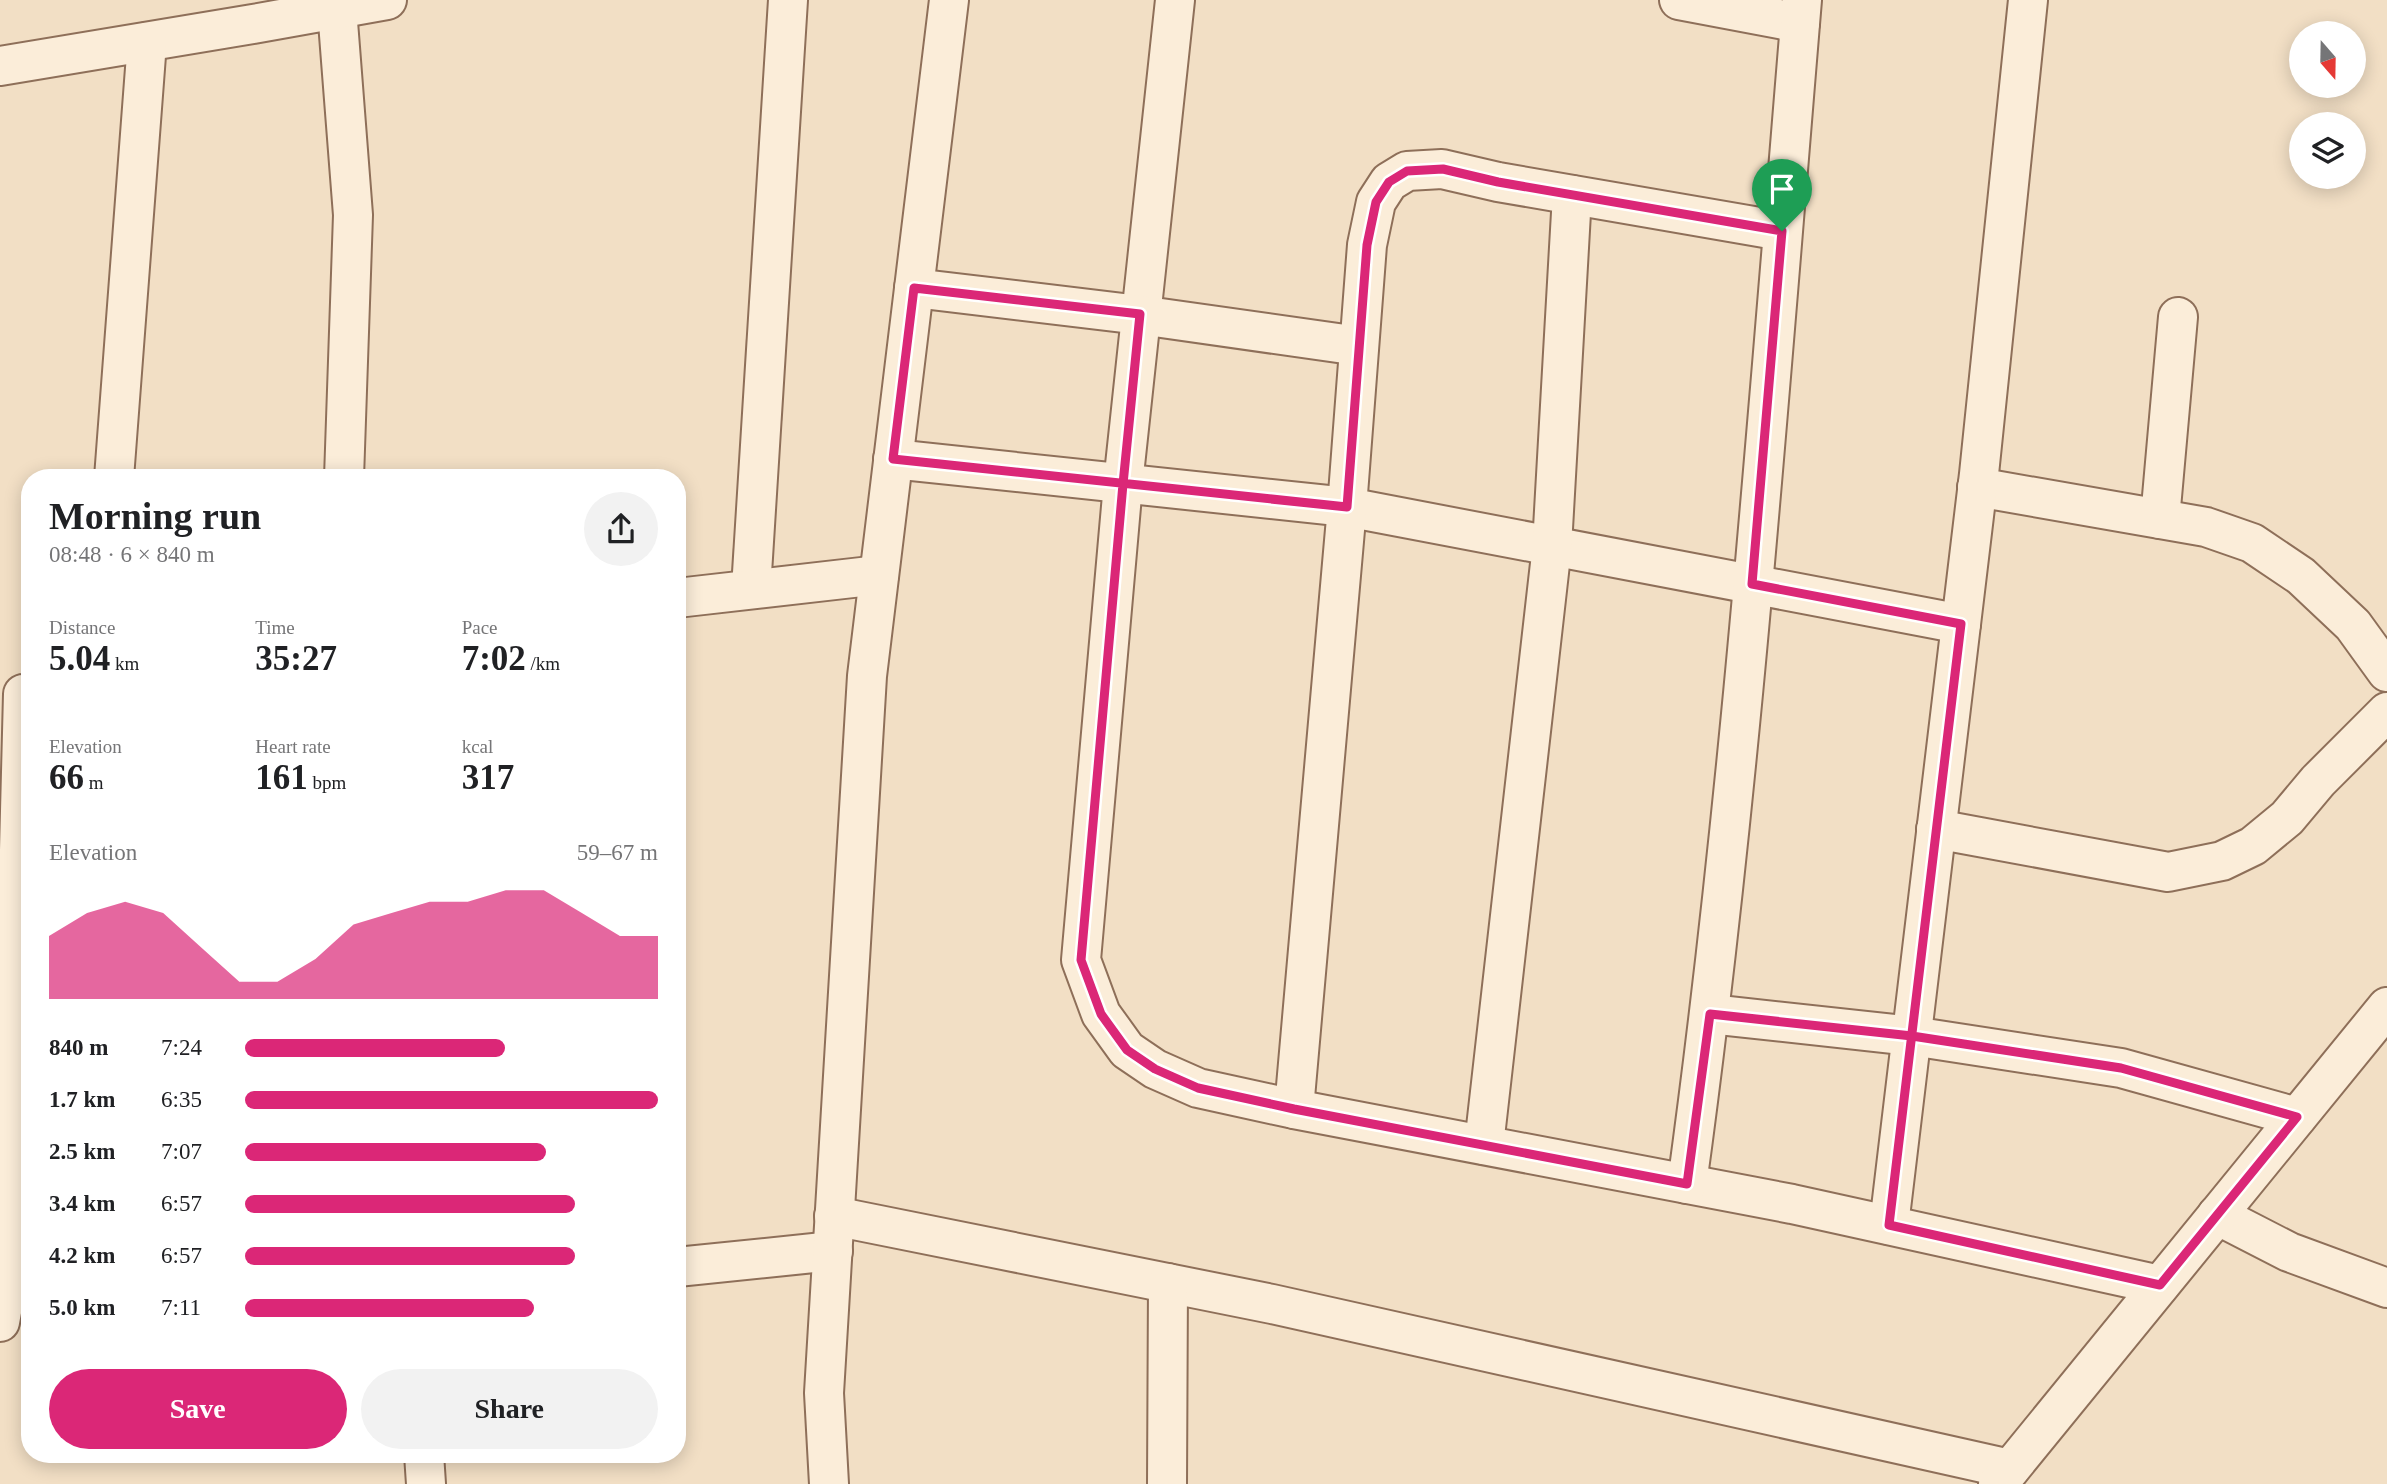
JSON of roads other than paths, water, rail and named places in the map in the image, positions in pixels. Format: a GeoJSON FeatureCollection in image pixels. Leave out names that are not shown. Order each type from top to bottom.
{"type":"FeatureCollection","features":[{"type":"Feature","properties":{"kind":"street"},"geometry":{"type":"LineString","coordinates":[[0,66],[387,0]]}},
{"type":"Feature","properties":{"kind":"street"},"geometry":{"type":"LineString","coordinates":[[751,589],[788,0]]}},
{"type":"Feature","properties":{"kind":"street"},"geometry":{"type":"LineString","coordinates":[[822,1483],[824,1393],[867,677],[949,0]]}},
{"type":"Feature","properties":{"kind":"street"},"geometry":{"type":"LineString","coordinates":[[1175,0],[1123,484],[1081,960],[1101,1014],[1127,1050],[1155,1069],[1198,1088],[1889,1225],[2160,1285]]}},
{"type":"Feature","properties":{"kind":"street"},"geometry":{"type":"LineString","coordinates":[[1679,0],[1801,12],[1733,805],[1710,1014],[1687,1184]]}},
{"type":"Feature","properties":{"kind":"street"},"geometry":{"type":"LineString","coordinates":[[1889,1225],[1977,486],[2028,0]]}},
{"type":"Feature","properties":{"kind":"street"},"geometry":{"type":"LineString","coordinates":[[337,9],[353,215],[344,469]]}},
{"type":"Feature","properties":{"kind":"street"},"geometry":{"type":"LineString","coordinates":[[115,469],[147,42]]}},
{"type":"Feature","properties":{"kind":"street"},"geometry":{"type":"LineString","coordinates":[[1294,1109],[1347,507],[1367,245],[1376,202],[1389,182],[1407,171],[1443,169],[1498,182],[1782,231]]}},
{"type":"Feature","properties":{"kind":"street"},"geometry":{"type":"LineString","coordinates":[[1484,1145],[1552,546],[1572,195]]}},
{"type":"Feature","properties":{"kind":"street"},"geometry":{"type":"LineString","coordinates":[[914,288],[1140,314],[1359,346]]}},
{"type":"Feature","properties":{"kind":"street"},"geometry":{"type":"LineString","coordinates":[[2160,519],[2178,317]]}},
{"type":"Feature","properties":{"kind":"street"},"geometry":{"type":"LineString","coordinates":[[893,459],[1347,507],[1961,624]]}},
{"type":"Feature","properties":{"kind":"street"},"geometry":{"type":"LineString","coordinates":[[1977,486],[2206,527],[2252,543],[2301,576],[2353,625],[2386,669]]}},
{"type":"Feature","properties":{"kind":"street"},"geometry":{"type":"LineString","coordinates":[[686,597],[879,575]]}},
{"type":"Feature","properties":{"kind":"street"},"geometry":{"type":"LineString","coordinates":[[0,1322],[8,1279],[18,693]]}},
{"type":"Feature","properties":{"kind":"street"},"geometry":{"type":"LineString","coordinates":[[1936,829],[2168,872],[2222,861],[2253,846],[2287,818],[2318,781],[2387,712]]}},
{"type":"Feature","properties":{"kind":"street"},"geometry":{"type":"LineString","coordinates":[[686,1265],[834,1234],[1168,1283],[1272,1304],[2004,1476],[2387,1007]]}},
{"type":"Feature","properties":{"kind":"street"},"geometry":{"type":"LineString","coordinates":[[1710,1014],[1912,1036],[2121,1068],[2297,1117]]}},
{"type":"Feature","properties":{"kind":"street"},"geometry":{"type":"LineString","coordinates":[[2217,1215],[2289,1252],[2387,1287]]}},
{"type":"Feature","properties":{"kind":"street"},"geometry":{"type":"LineString","coordinates":[[1167,1484],[1168,1283]]}},
{"type":"Feature","properties":{"kind":"street"},"geometry":{"type":"LineString","coordinates":[[0,1335],[21,1333]]}},
{"type":"Feature","properties":{"kind":"street"},"geometry":{"type":"LineString","coordinates":[[425,1463],[426,1484]]}}]}
